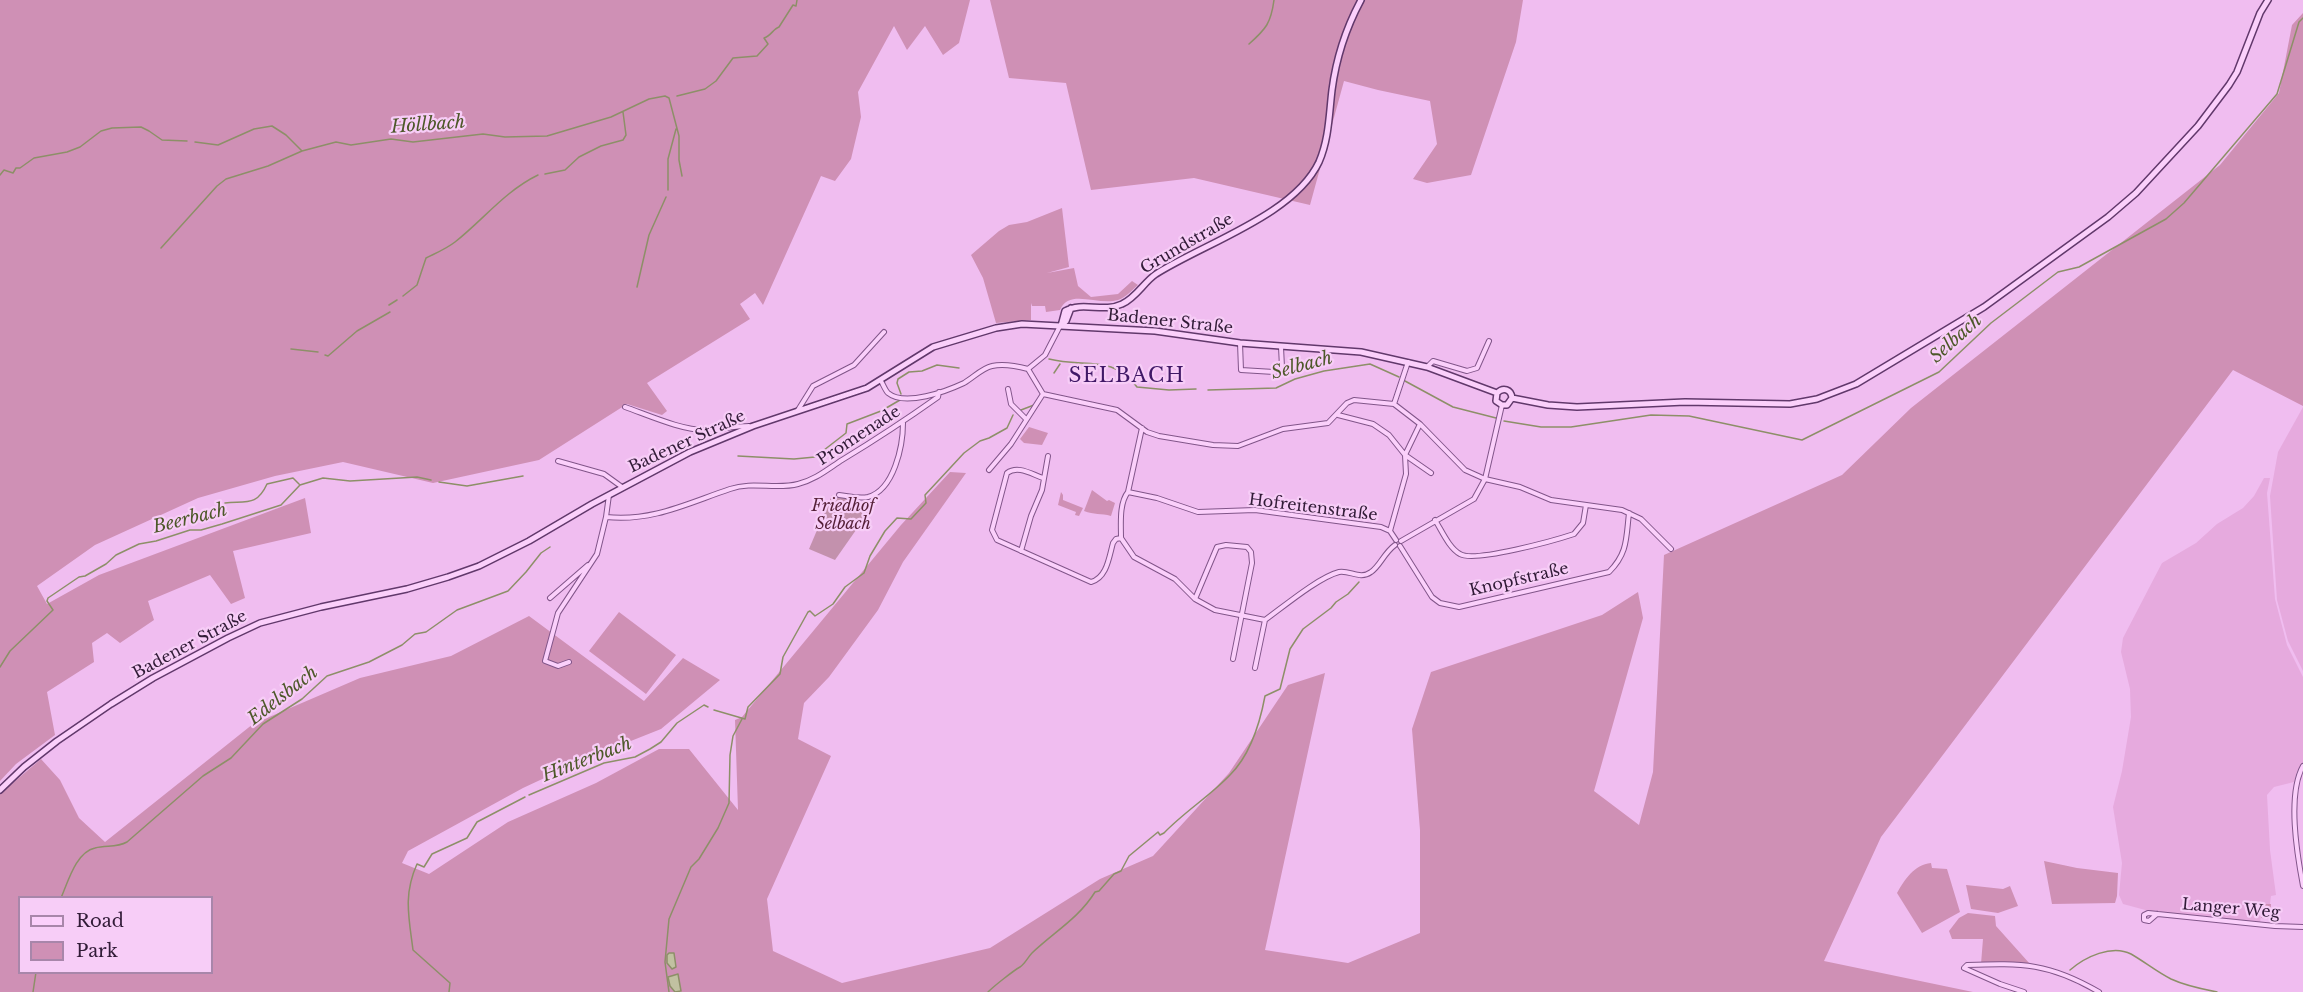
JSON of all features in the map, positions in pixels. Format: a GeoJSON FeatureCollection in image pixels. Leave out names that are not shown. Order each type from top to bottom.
{"type":"FeatureCollection","features":[{"type":"Feature","properties":{"kind":"main road","name":"Grundstraße"},"geometry":{"type":"LineString","coordinates":[[1061,326],[1063,314],[1071,308],[1079,306],[1104,308],[1122,304],[1154,275],[1284,204],[1307,182],[1324,150],[1337,61],[1347,30],[1362,0]]}},
{"type":"Feature","properties":{"kind":"main road"},"geometry":{"type":"LineString","coordinates":[[1512,398],[1541,404],[1577,407],[1685,402],[1790,404],[1817,399],[1856,384],[1984,307],[2108,217],[2136,193],[2198,126],[2229,86],[2237,72],[2260,13],[2268,0]]}},
{"type":"Feature","properties":{"kind":"main road","name":"Badener Straße"},"geometry":{"type":"LineString","coordinates":[[0,790],[57,741],[111,704],[153,678],[228,638],[260,623],[448,578],[479,566],[690,452],[753,426],[867,388],[918,356],[951,341],[1013,326],[1155,331],[1240,343],[1361,352],[1427,367],[1497,393]]}},
{"type":"Feature","properties":{"kind":"main road"},"geometry":{"type":"LineString","coordinates":[[1501,390],[1506,390],[1512,398],[1509,403],[1502,405],[1496,400],[1497,393],[1501,390]]}},
{"type":"Feature","properties":{"kind":"street","name":"Grundstraße"},"geometry":{"type":"LineString","coordinates":[[1028,369],[1045,355],[1061,326]]}},
{"type":"Feature","properties":{"kind":"street"},"geometry":{"type":"LineString","coordinates":[[797,411],[813,386],[854,365],[884,333]]}},
{"type":"Feature","properties":{"kind":"street"},"geometry":{"type":"LineString","coordinates":[[1427,367],[1433,361],[1473,371],[1477,368],[1489,341]]}},
{"type":"Feature","properties":{"kind":"street"},"geometry":{"type":"LineString","coordinates":[[1240,343],[1241,370],[1274,372],[1280,370],[1282,367],[1281,346]]}},
{"type":"Feature","properties":{"kind":"street"},"geometry":{"type":"LineString","coordinates":[[1394,404],[1408,362]]}},
{"type":"Feature","properties":{"kind":"street"},"geometry":{"type":"LineString","coordinates":[[881,381],[888,393],[899,398],[913,400],[963,383],[990,366],[1005,364],[1028,369],[1043,394],[1117,410],[1142,428],[1159,436],[1196,443],[1238,446],[1283,429],[1328,423],[1347,403],[1354,400],[1394,404],[1420,424],[1465,470],[1485,479],[1520,487],[1551,500],[1610,507],[1629,513],[1641,519],[1671,549]]}},
{"type":"Feature","properties":{"kind":"street"},"geometry":{"type":"LineString","coordinates":[[1008,389],[1011,404],[1026,419]]}},
{"type":"Feature","properties":{"kind":"street","name":"Promenade"},"geometry":{"type":"LineString","coordinates":[[606,517],[624,519],[654,515],[734,488],[748,486],[783,488],[808,481],[903,423],[938,397],[939,392]]}},
{"type":"Feature","properties":{"kind":"street"},"geometry":{"type":"LineString","coordinates":[[989,470],[1011,444],[1043,394]]}},
{"type":"Feature","properties":{"kind":"street"},"geometry":{"type":"LineString","coordinates":[[1142,428],[1128,492],[1124,496],[1121,538],[1134,557],[1175,579],[1195,599],[1215,610],[1265,620],[1315,585],[1340,572],[1360,576],[1370,573],[1386,552],[1398,543],[1473,499],[1485,479],[1502,405]]}},
{"type":"Feature","properties":{"kind":"street"},"geometry":{"type":"LineString","coordinates":[[625,407],[688,427],[706,430],[726,426],[753,426]]}},
{"type":"Feature","properties":{"kind":"street"},"geometry":{"type":"LineString","coordinates":[[1337,415],[1373,424],[1389,435],[1405,455],[1431,473]]}},
{"type":"Feature","properties":{"kind":"street"},"geometry":{"type":"LineString","coordinates":[[839,495],[857,498],[879,492],[888,481],[895,464],[903,436],[903,423]]}},
{"type":"Feature","properties":{"kind":"street","name":"Hofreitenstraße"},"geometry":{"type":"LineString","coordinates":[[1390,531],[1406,474],[1405,455],[1420,424]]}},
{"type":"Feature","properties":{"kind":"street"},"geometry":{"type":"LineString","coordinates":[[1021,551],[1031,516],[1042,490],[1048,456]]}},
{"type":"Feature","properties":{"kind":"street"},"geometry":{"type":"LineString","coordinates":[[558,461],[604,474],[622,487]]}},
{"type":"Feature","properties":{"kind":"street"},"geometry":{"type":"LineString","coordinates":[[1043,478],[1018,469],[1007,473],[992,533],[997,540],[1091,582],[1103,575],[1113,543],[1116,539],[1121,538]]}},
{"type":"Feature","properties":{"kind":"street","name":"Hofreitenstraße"},"geometry":{"type":"LineString","coordinates":[[1128,492],[1157,498],[1198,512],[1255,510],[1381,527],[1390,531],[1398,543]]}},
{"type":"Feature","properties":{"kind":"street"},"geometry":{"type":"LineString","coordinates":[[569,662],[558,666],[545,661],[558,613],[597,554],[609,494]]}},
{"type":"Feature","properties":{"kind":"street"},"geometry":{"type":"LineString","coordinates":[[1435,520],[1454,550],[1467,557],[1477,558],[1574,534],[1583,523],[1586,505]]}},
{"type":"Feature","properties":{"kind":"street","name":"Knopfstraße"},"geometry":{"type":"LineString","coordinates":[[1398,543],[1432,597],[1440,603],[1459,607],[1610,572],[1620,561],[1624,550],[1629,513]]}},
{"type":"Feature","properties":{"kind":"street"},"geometry":{"type":"LineString","coordinates":[[1195,599],[1217,547],[1226,545],[1247,547],[1251,552],[1252,563],[1233,659]]}},
{"type":"Feature","properties":{"kind":"street"},"geometry":{"type":"LineString","coordinates":[[550,598],[593,561]]}},
{"type":"Feature","properties":{"kind":"street"},"geometry":{"type":"LineString","coordinates":[[1255,669],[1265,620]]}},
{"type":"Feature","properties":{"kind":"street"},"geometry":{"type":"LineString","coordinates":[[2303,766],[2298,779],[2295,800],[2297,844],[2303,886]]}},
{"type":"Feature","properties":{"kind":"street","name":"Langer Weg"},"geometry":{"type":"LineString","coordinates":[[2157,914],[2303,927]]}},
{"type":"Feature","properties":{"kind":"street"},"geometry":{"type":"LineString","coordinates":[[2024,992],[1964,968],[1967,965],[2011,964],[2043,967],[2067,975],[2099,992]]}},
{"type":"Feature","properties":{"kind":"shaded area"},"geometry":{"type":"Polygon","coordinates":[[[2303,407],[2303,671],[2288,641],[2277,600],[2270,496],[2278,452],[2303,407]]]}},
{"type":"Feature","properties":{"kind":"shaded area"},"geometry":{"type":"Polygon","coordinates":[[[2264,478],[2270,478],[2267,493],[2275,599],[2287,645],[2303,677],[2303,763],[2297,771],[2294,782],[2274,787],[2267,795],[2270,850],[2276,895],[2271,896],[2270,904],[2262,904],[2260,924],[2149,911],[2123,904],[2119,895],[2122,863],[2113,807],[2131,717],[2130,689],[2121,652],[2123,638],[2162,563],[2196,543],[2217,524],[2243,508],[2254,496],[2264,478]]]}},
{"type":"Feature","properties":{"kind":"shaded area"},"geometry":{"type":"Polygon","coordinates":[[[669,953],[674,953],[676,967],[672,969],[667,963],[669,953]]]}},
{"type":"Feature","properties":{"kind":"shaded area"},"geometry":{"type":"Polygon","coordinates":[[[678,974],[681,991],[675,992],[670,986],[668,977],[678,974]]]}},
{"type":"Feature","properties":{"kind":"green space"},"geometry":{"type":"Polygon","coordinates":[[[0,0],[970,0],[959,43],[943,55],[925,26],[907,50],[894,26],[858,92],[861,117],[851,159],[835,181],[821,176],[763,305],[755,293],[740,304],[750,319],[647,383],[667,411],[662,415],[627,404],[539,460],[433,483],[343,462],[275,476],[198,498],[95,545],[37,586],[47,604],[99,575],[305,498],[311,533],[233,551],[245,598],[231,604],[210,575],[148,601],[154,620],[120,643],[107,633],[92,643],[94,662],[47,692],[55,735],[16,764],[0,781],[0,0]]]}},
{"type":"Feature","properties":{"kind":"green space"},"geometry":{"type":"Polygon","coordinates":[[[990,0],[1523,0],[1516,42],[1471,175],[1427,183],[1413,179],[1437,144],[1430,101],[1344,81],[1310,205],[1194,178],[1091,190],[1066,83],[1009,78],[990,0]]]}},
{"type":"Feature","properties":{"kind":"green space"},"geometry":{"type":"Polygon","coordinates":[[[2303,13],[2303,406],[2233,370],[1881,837],[1824,961],[1973,992],[681,992],[678,974],[670,986],[675,992],[0,992],[0,794],[41,759],[60,780],[79,818],[105,842],[253,724],[360,678],[451,656],[529,616],[644,701],[683,658],[720,680],[661,729],[583,760],[523,788],[408,851],[402,863],[429,874],[508,822],[596,783],[659,749],[689,749],[738,810],[735,720],[742,717],[901,525],[950,472],[966,473],[903,562],[878,610],[829,677],[804,703],[798,739],[831,756],[767,899],[773,951],[842,983],[990,948],[1100,879],[1153,856],[1229,773],[1288,685],[1325,673],[1265,950],[1348,963],[1420,933],[1420,830],[1412,729],[1431,672],[1602,615],[1638,592],[1643,618],[1594,791],[1639,825],[1653,772],[1664,555],[1842,475],[1911,408],[2220,165],[2279,93],[2292,25],[2303,13]]]}},
{"type":"Feature","properties":{"kind":"green space"},"geometry":{"type":"Polygon","coordinates":[[[1062,208],[1069,267],[1047,273],[1074,268],[1078,286],[1091,297],[1118,294],[1132,281],[1138,285],[1118,300],[1070,300],[1060,310],[1046,312],[1045,306],[1032,306],[1031,303],[1031,320],[996,323],[983,278],[971,255],[1009,225],[1027,222],[1062,208]]]}},
{"type":"Feature","properties":{"kind":"green space"},"geometry":{"type":"Polygon","coordinates":[[[1029,427],[1048,433],[1042,445],[1024,443],[1020,439],[1029,427]]]}},
{"type":"Feature","properties":{"kind":"green space"},"geometry":{"type":"Polygon","coordinates":[[[1092,490],[1107,501],[1115,503],[1111,516],[1084,511],[1092,490]]]}},
{"type":"Feature","properties":{"kind":"green space"},"geometry":{"type":"Polygon","coordinates":[[[1061,492],[1063,500],[1083,508],[1079,516],[1075,515],[1076,512],[1058,505],[1061,492]]]}},
{"type":"Feature","properties":{"kind":"green space","name":"Friedhof Selbach"},"geometry":{"type":"Polygon","coordinates":[[[832,495],[849,496],[869,507],[835,560],[809,549],[832,495]]]}},
{"type":"Feature","properties":{"kind":"green space"},"geometry":{"type":"Polygon","coordinates":[[[619,612],[676,655],[646,694],[589,651],[619,612]]]}},
{"type":"Feature","properties":{"kind":"green space"},"geometry":{"type":"Polygon","coordinates":[[[2044,861],[2118,873],[2115,903],[2052,904],[2044,861]]]}},
{"type":"Feature","properties":{"kind":"green space"},"geometry":{"type":"Polygon","coordinates":[[[1931,863],[1932,868],[1947,869],[1960,912],[1922,933],[1897,893],[1915,870],[1931,863]]]}},
{"type":"Feature","properties":{"kind":"green space"},"geometry":{"type":"Polygon","coordinates":[[[1966,885],[2003,889],[2010,886],[2018,906],[1998,913],[1971,909],[1966,885]]]}},
{"type":"Feature","properties":{"kind":"green space"},"geometry":{"type":"Polygon","coordinates":[[[2262,904],[2271,904],[2270,919],[2261,918],[2262,904]]]}},
{"type":"Feature","properties":{"kind":"green space"},"geometry":{"type":"Polygon","coordinates":[[[1968,913],[1995,916],[1996,926],[2030,964],[1981,964],[1983,939],[1952,939],[1949,931],[1959,918],[1968,913]]]}},
{"type":"Feature","properties":{"kind":"waterway","name":"Höllbach"},"geometry":{"type":"LineString","coordinates":[[677,96],[705,89],[716,81],[733,58],[757,56],[768,44],[764,38],[779,27],[793,5],[796,6],[797,0]]}},
{"type":"Feature","properties":{"kind":"waterway"},"geometry":{"type":"LineString","coordinates":[[1249,44],[1267,25],[1274,0]]}},
{"type":"Feature","properties":{"kind":"waterway","name":"Selbach"},"geometry":{"type":"LineString","coordinates":[[1504,421],[1541,427],[1571,427],[1651,415],[1689,416],[1802,440],[1939,372],[1991,323],[2058,272],[2079,267],[2166,219],[2184,203],[2277,94],[2299,22],[2303,18]]}},
{"type":"Feature","properties":{"kind":"waterway","name":"Höllbach"},"geometry":{"type":"LineString","coordinates":[[195,142],[218,145],[254,129],[272,126],[286,135],[302,151],[336,142],[351,145],[391,139],[413,142],[483,134],[505,137],[547,136],[611,117],[649,99],[665,96],[669,98],[679,136],[682,176]]}},
{"type":"Feature","properties":{"kind":"waterway"},"geometry":{"type":"LineString","coordinates":[[545,174],[565,170],[579,157],[601,146],[623,140],[626,135],[623,112]]}},
{"type":"Feature","properties":{"kind":"waterway","name":"Höllbach"},"geometry":{"type":"LineString","coordinates":[[0,175],[4,170],[13,173],[16,168],[20,168],[34,158],[67,152],[80,147],[101,131],[112,128],[141,127],[162,140],[187,141]]}},
{"type":"Feature","properties":{"kind":"waterway"},"geometry":{"type":"LineString","coordinates":[[668,190],[668,159],[676,129]]}},
{"type":"Feature","properties":{"kind":"waterway"},"geometry":{"type":"LineString","coordinates":[[161,248],[226,179],[268,166],[302,151]]}},
{"type":"Feature","properties":{"kind":"waterway"},"geometry":{"type":"LineString","coordinates":[[403,296],[417,285],[426,258],[455,242],[505,197],[538,175]]}},
{"type":"Feature","properties":{"kind":"waterway"},"geometry":{"type":"LineString","coordinates":[[637,287],[649,235],[666,197]]}},
{"type":"Feature","properties":{"kind":"waterway"},"geometry":{"type":"LineString","coordinates":[[389,305],[397,300]]}},
{"type":"Feature","properties":{"kind":"waterway"},"geometry":{"type":"LineString","coordinates":[[325,355],[328,356],[357,331],[390,312]]}},
{"type":"Feature","properties":{"kind":"waterway"},"geometry":{"type":"LineString","coordinates":[[291,349],[318,352]]}},
{"type":"Feature","properties":{"kind":"waterway","name":"Selbach"},"geometry":{"type":"LineString","coordinates":[[1049,359],[1108,366],[1128,377],[1137,387],[1169,390],[1196,389]]}},
{"type":"Feature","properties":{"kind":"waterway","name":"Hinterbach"},"geometry":{"type":"LineString","coordinates":[[1054,373],[1060,364]]}},
{"type":"Feature","properties":{"kind":"waterway","name":"Selbach"},"geometry":{"type":"LineString","coordinates":[[1208,390],[1276,388],[1295,379],[1324,371],[1370,364],[1399,377]]}},
{"type":"Feature","properties":{"kind":"waterway","name":"Selbach"},"geometry":{"type":"LineString","coordinates":[[901,394],[898,379],[909,372],[922,371],[937,365],[959,368]]}},
{"type":"Feature","properties":{"kind":"waterway","name":"Selbach"},"geometry":{"type":"LineString","coordinates":[[1405,381],[1453,407],[1496,418]]}},
{"type":"Feature","properties":{"kind":"waterway","name":"Selbach"},"geometry":{"type":"LineString","coordinates":[[738,456],[794,459],[815,457],[846,433],[847,424],[881,411],[900,400]]}},
{"type":"Feature","properties":{"kind":"waterway","name":"Hinterbach"},"geometry":{"type":"LineString","coordinates":[[1021,410],[1034,405]]}},
{"type":"Feature","properties":{"kind":"waterway","name":"Hinterbach"},"geometry":{"type":"LineString","coordinates":[[714,710],[745,719],[748,707],[780,674],[783,657],[808,612],[810,611],[815,616],[833,604],[845,587],[864,573],[870,556],[885,531],[897,518],[911,519],[926,503],[925,495],[964,453],[980,441],[1007,428],[1013,415]]}},
{"type":"Feature","properties":{"kind":"waterway","name":"Beerbach"},"geometry":{"type":"LineString","coordinates":[[439,482],[467,486],[523,476]]}},
{"type":"Feature","properties":{"kind":"waterway","name":"Beerbach"},"geometry":{"type":"LineString","coordinates":[[0,667],[10,651],[53,610],[47,601],[48,598],[79,577],[106,564],[116,555],[139,544],[190,530],[201,530],[281,505],[300,485],[323,478],[350,481],[417,477],[431,480]]}},
{"type":"Feature","properties":{"kind":"waterway"},"geometry":{"type":"LineString","coordinates":[[225,503],[255,499],[267,484],[293,478],[299,484]]}},
{"type":"Feature","properties":{"kind":"waterway","name":"Edelsbach"},"geometry":{"type":"LineString","coordinates":[[62,896],[73,868],[83,855],[95,848],[127,842],[203,776],[231,758],[263,724],[302,699],[327,676],[369,662],[402,645],[415,634],[426,632],[457,610],[508,591],[541,553],[550,547]]}},
{"type":"Feature","properties":{"kind":"waterway"},"geometry":{"type":"LineString","coordinates":[[988,992],[1022,966],[1032,953],[1074,917],[1095,892],[1099,891],[1114,874],[1121,871],[1129,856],[1158,832],[1160,835],[1164,833],[1230,775],[1249,748],[1265,696],[1280,689],[1290,649],[1303,629],[1348,594],[1359,582]]}},
{"type":"Feature","properties":{"kind":"waterway","name":"Hinterbach"},"geometry":{"type":"LineString","coordinates":[[529,795],[604,763],[635,757],[661,742],[677,723],[704,705],[708,707]]}},
{"type":"Feature","properties":{"kind":"waterway"},"geometry":{"type":"LineString","coordinates":[[669,992],[665,962],[669,919],[691,867],[699,859],[718,828],[729,803],[730,755],[733,736],[742,719]]}},
{"type":"Feature","properties":{"kind":"waterway","name":"Hinterbach"},"geometry":{"type":"LineString","coordinates":[[449,992],[450,983],[413,950],[409,896],[417,864],[424,867],[432,854],[467,838],[477,822],[525,797]]}},
{"type":"Feature","properties":{"kind":"waterway"},"geometry":{"type":"LineString","coordinates":[[2070,970],[2099,953],[2124,951],[2171,979],[2217,992]]}},
{"type":"Feature","properties":{"kind":"waterway","name":"Edelsbach"},"geometry":{"type":"LineString","coordinates":[[33,992],[36,974]]}},
{"type":"Feature","properties":{"kind":"district","name":"SELBACH"},"geometry":{"type":"Point","coordinates":[1127,376]}}]}
